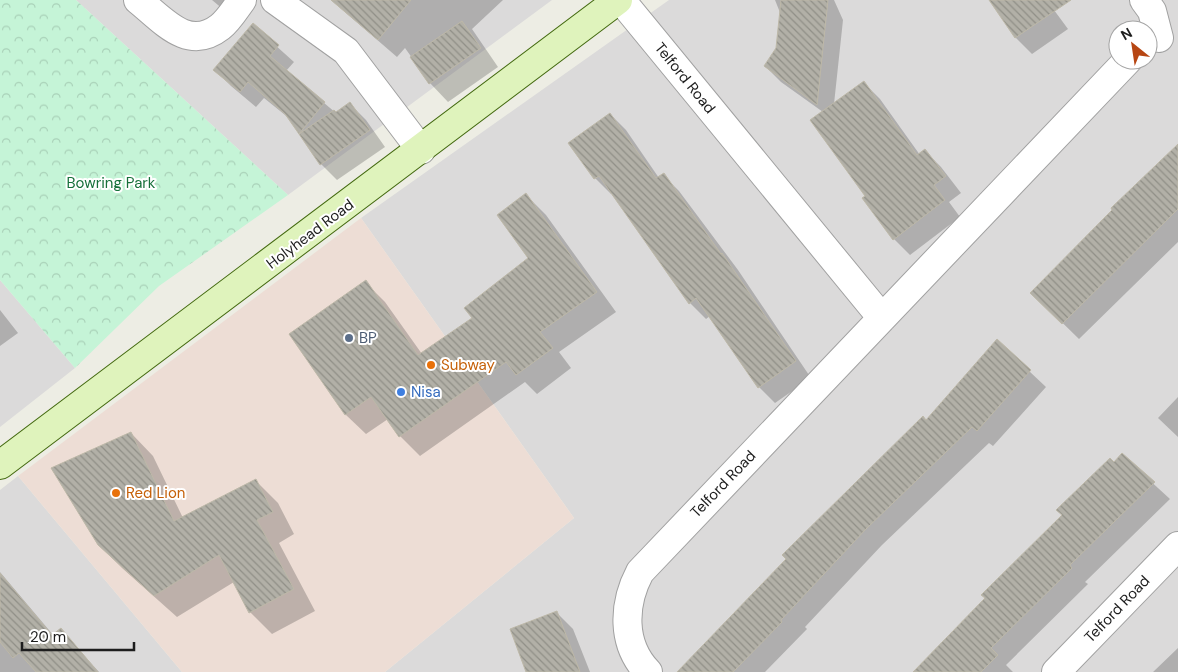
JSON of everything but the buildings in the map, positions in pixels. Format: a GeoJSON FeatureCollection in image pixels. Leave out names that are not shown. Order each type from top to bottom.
{"type":"FeatureCollection","features":[{"type":"Feature","properties":{"kind":"main road","name":"Holyhead Road"},"geometry":{"type":"LineString","coordinates":[[0,465],[619,0]]}},
{"type":"Feature","properties":{"kind":"street"},"geometry":{"type":"LineString","coordinates":[[138,0],[176,30],[192,38],[206,35],[221,26],[242,0]]}},
{"type":"Feature","properties":{"kind":"street"},"geometry":{"type":"LineString","coordinates":[[275,0],[346,52],[421,150]]}},
{"type":"Feature","properties":{"kind":"street","name":"Telford Road"},"geometry":{"type":"LineString","coordinates":[[619,0],[882,318]]}},
{"type":"Feature","properties":{"kind":"street"},"geometry":{"type":"LineString","coordinates":[[1144,0],[1152,11],[1162,42]]}},
{"type":"Feature","properties":{"kind":"street","name":"Telford Road"},"geometry":{"type":"LineString","coordinates":[[648,672],[628,639],[627,614],[631,589],[640,572],[1118,70]]}},
{"type":"Feature","properties":{"kind":"street","name":"Telford Road"},"geometry":{"type":"LineString","coordinates":[[1056,672],[1178,546]]}},
{"type":"Feature","properties":{"kind":"shaded area"},"geometry":{"type":"Polygon","coordinates":[[[76,0],[552,0],[288,195],[76,0]]]}},
{"type":"Feature","properties":{"kind":"shaded area"},"geometry":{"type":"Polygon","coordinates":[[[669,0],[1178,0],[1178,672],[385,672],[574,518],[361,218],[669,0]]]}},
{"type":"Feature","properties":{"kind":"shaded area"},"geometry":{"type":"Polygon","coordinates":[[[361,218],[574,518],[385,672],[182,672],[18,476],[361,218]]]}},
{"type":"Feature","properties":{"kind":"shaded area"},"geometry":{"type":"Polygon","coordinates":[[[0,280],[75,368],[0,427],[0,280]]]}},
{"type":"Feature","properties":{"kind":"shaded area"},"geometry":{"type":"Polygon","coordinates":[[[18,476],[182,672],[0,672],[0,490],[18,476]]]}},
{"type":"Feature","properties":{"kind":"green space","name":"Bowring Park"},"geometry":{"type":"Polygon","coordinates":[[[0,0],[76,0],[288,195],[159,286],[75,368],[0,280],[0,0]]]}},
{"type":"Feature","properties":{"kind":"place","name":"BP"},"geometry":{"type":"Point","coordinates":[349,338]}},
{"type":"Feature","properties":{"kind":"place","name":"Subway"},"geometry":{"type":"Point","coordinates":[431,365]}},
{"type":"Feature","properties":{"kind":"place","name":"Nisa"},"geometry":{"type":"Point","coordinates":[401,392]}},
{"type":"Feature","properties":{"kind":"place","name":"Red Lion"},"geometry":{"type":"Point","coordinates":[116,493]}}]}
